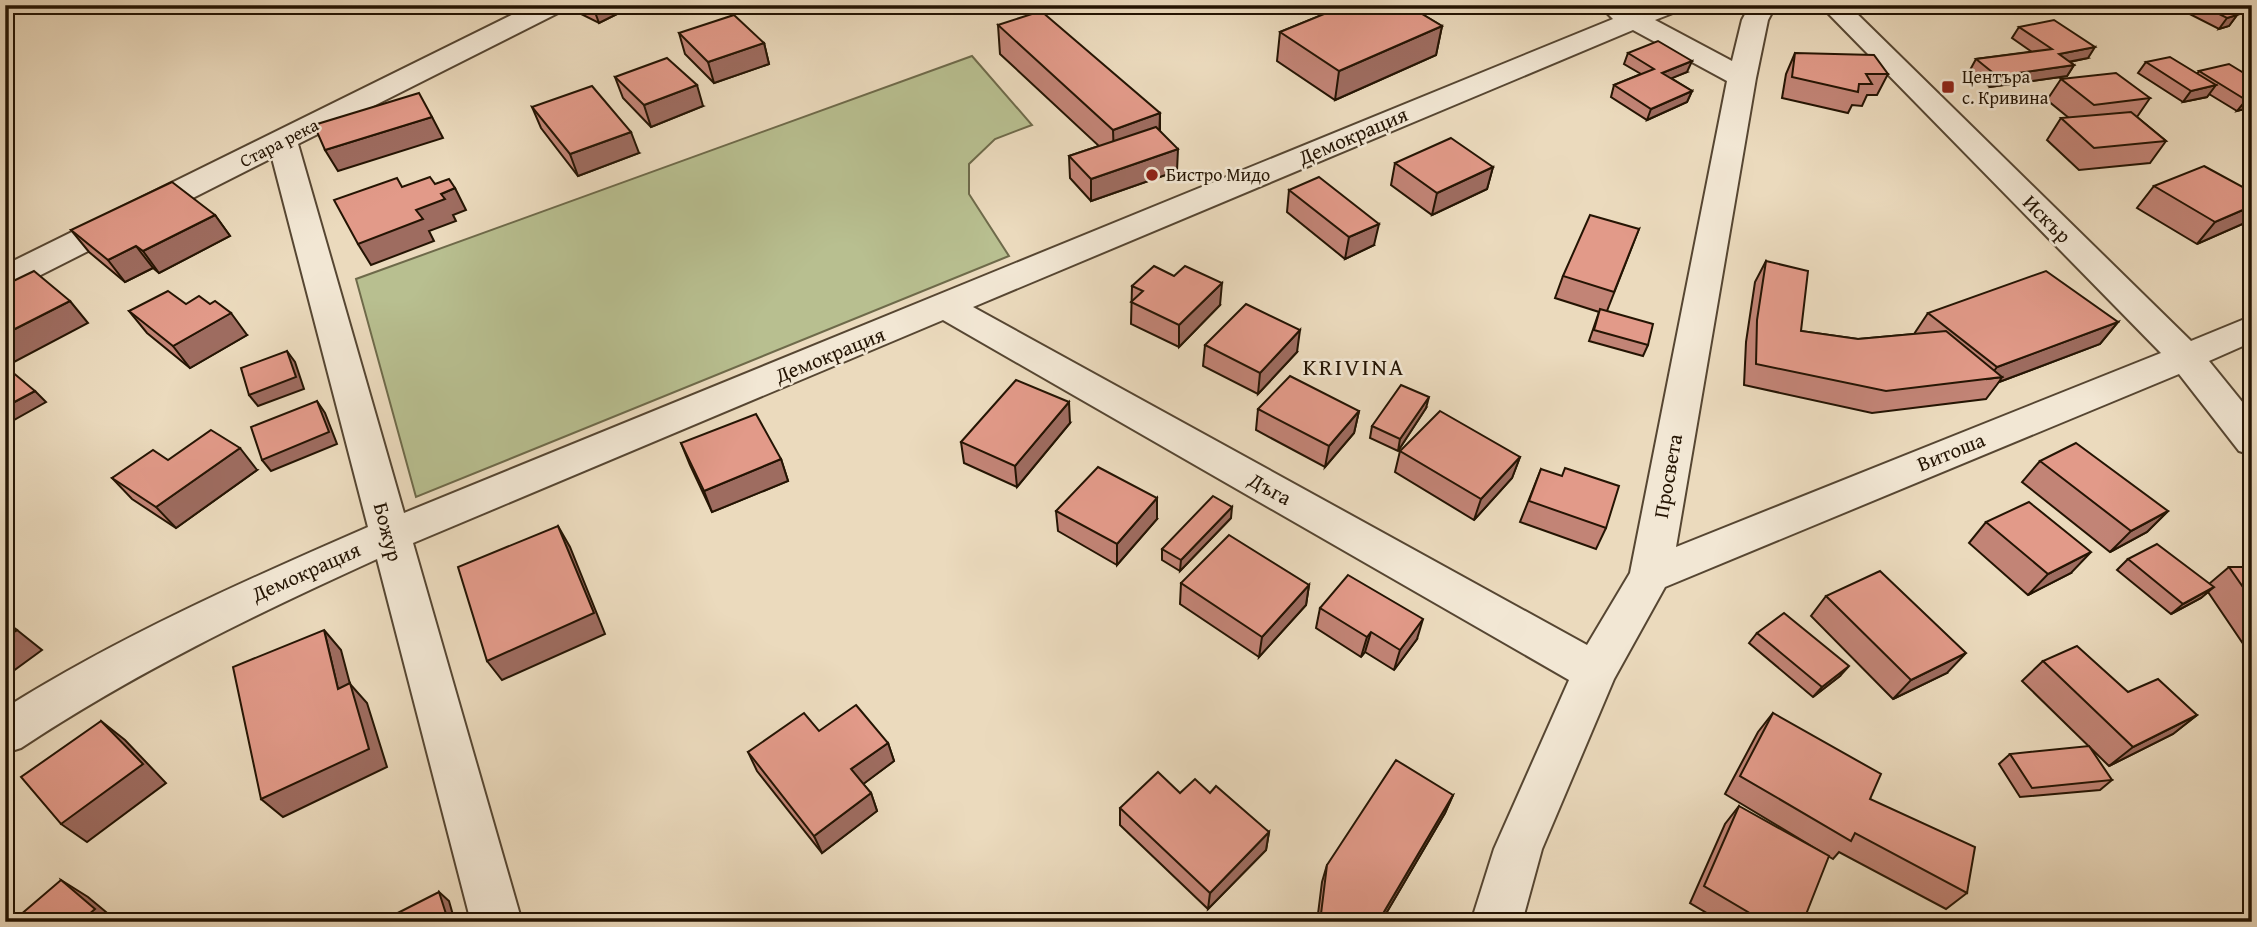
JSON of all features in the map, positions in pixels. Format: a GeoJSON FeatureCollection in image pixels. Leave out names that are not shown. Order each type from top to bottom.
{"type":"FeatureCollection","features":[{"type":"Feature","properties":{"kind":"street","name":"Стара река"},"geometry":{"type":"LineString","coordinates":[[5,279],[552,5]]}},
{"type":"Feature","properties":{"kind":"street","name":"Демокрация"},"geometry":{"type":"LineString","coordinates":[[5,733],[116,664],[211,615],[389,536],[946,307],[1620,12],[1669,5]]}},
{"type":"Feature","properties":{"kind":"street","name":"Просвета"},"geometry":{"type":"LineString","coordinates":[[1496,922],[1518,849],[1595,672],[1650,575],[1742,78],[1755,20],[1763,5]]}},
{"type":"Feature","properties":{"kind":"street","name":"Искър"},"geometry":{"type":"LineString","coordinates":[[1833,5],[2186,357],[2252,441]]}},
{"type":"Feature","properties":{"kind":"street"},"geometry":{"type":"LineString","coordinates":[[1620,12],[1742,78]]}},
{"type":"Feature","properties":{"kind":"street","name":"Божур"},"geometry":{"type":"LineString","coordinates":[[282,141],[496,922]]}},
{"type":"Feature","properties":{"kind":"street","name":"Дъга"},"geometry":{"type":"LineString","coordinates":[[946,307],[1595,672]]}},
{"type":"Feature","properties":{"kind":"street","name":"Витоша"},"geometry":{"type":"LineString","coordinates":[[1650,575],[2252,328]]}},
{"type":"Feature","properties":{"kind":"green space"},"geometry":{"type":"Polygon","coordinates":[[[972,56],[1032,125],[995,139],[969,164],[969,194],[1009,256],[416,497],[356,279],[972,56]]]}},
{"type":"Feature","properties":{"kind":"building"},"geometry":{"type":"Polygon","coordinates":[[[581,5],[609,5],[595,12],[581,5]]]}},
{"type":"Feature","properties":{"kind":"building"},"geometry":{"type":"Polygon","coordinates":[[[1346,5],[1407,5],[1442,26],[1339,71],[1280,32],[1346,5]]]}},
{"type":"Feature","properties":{"kind":"building"},"geometry":{"type":"Polygon","coordinates":[[[2201,5],[2217,5],[2237,15],[2227,18],[2201,5]]]}},
{"type":"Feature","properties":{"kind":"building"},"geometry":{"type":"Polygon","coordinates":[[[1041,11],[1160,113],[1113,130],[998,25],[1041,11]]]}},
{"type":"Feature","properties":{"kind":"building"},"geometry":{"type":"Polygon","coordinates":[[[734,15],[764,43],[708,62],[679,33],[734,15]]]}},
{"type":"Feature","properties":{"kind":"building"},"geometry":{"type":"Polygon","coordinates":[[[2054,20],[2095,47],[2059,54],[2074,65],[1997,76],[1976,59],[2052,49],[2019,27],[2054,20]]]}},
{"type":"Feature","properties":{"kind":"building"},"geometry":{"type":"Polygon","coordinates":[[[1658,41],[1692,61],[1662,73],[1692,91],[1651,109],[1614,85],[1654,69],[1628,53],[1658,41]]]}},
{"type":"Feature","properties":{"kind":"building"},"geometry":{"type":"Polygon","coordinates":[[[1795,53],[1874,55],[1888,74],[1866,74],[1872,84],[1859,84],[1858,92],[1792,77],[1795,53]]]}},
{"type":"Feature","properties":{"kind":"building"},"geometry":{"type":"Polygon","coordinates":[[[2170,57],[2216,85],[2191,91],[2146,62],[2170,57]]]}},
{"type":"Feature","properties":{"kind":"building"},"geometry":{"type":"Polygon","coordinates":[[[667,58],[697,85],[644,105],[615,77],[667,58]]]}},
{"type":"Feature","properties":{"kind":"building"},"geometry":{"type":"Polygon","coordinates":[[[2229,64],[2252,78],[2252,98],[2246,100],[2199,71],[2229,64]]]}},
{"type":"Feature","properties":{"kind":"building"},"geometry":{"type":"Polygon","coordinates":[[[2116,73],[2150,98],[2094,105],[2061,79],[2116,73]]]}},
{"type":"Feature","properties":{"kind":"building"},"geometry":{"type":"Polygon","coordinates":[[[592,86],[631,132],[570,154],[532,107],[592,86]]]}},
{"type":"Feature","properties":{"kind":"building"},"geometry":{"type":"Polygon","coordinates":[[[419,93],[432,117],[325,150],[314,125],[419,93]]]}},
{"type":"Feature","properties":{"kind":"building"},"geometry":{"type":"Polygon","coordinates":[[[2131,112],[2166,141],[2094,148],[2061,118],[2131,112]]]}},
{"type":"Feature","properties":{"kind":"building"},"geometry":{"type":"Polygon","coordinates":[[[1156,127],[1178,149],[1091,179],[1069,156],[1156,127]]]}},
{"type":"Feature","properties":{"kind":"building"},"geometry":{"type":"Polygon","coordinates":[[[1451,138],[1493,167],[1437,193],[1395,163],[1451,138]]]}},
{"type":"Feature","properties":{"kind":"building"},"geometry":{"type":"Polygon","coordinates":[[[2204,166],[2252,192],[2252,206],[2215,222],[2154,186],[2204,166]]]}},
{"type":"Feature","properties":{"kind":"building"},"geometry":{"type":"Polygon","coordinates":[[[430,177],[435,184],[449,179],[455,188],[441,194],[445,199],[416,210],[423,219],[358,244],[334,200],[397,178],[402,187],[430,177]]]}},
{"type":"Feature","properties":{"kind":"building"},"geometry":{"type":"Polygon","coordinates":[[[1319,177],[1379,224],[1349,237],[1289,190],[1319,177]]]}},
{"type":"Feature","properties":{"kind":"building"},"geometry":{"type":"Polygon","coordinates":[[[172,182],[215,215],[143,251],[136,246],[108,260],[71,230],[172,182]]]}},
{"type":"Feature","properties":{"kind":"building"},"geometry":{"type":"Polygon","coordinates":[[[1590,215],[1639,229],[1614,292],[1563,276],[1590,215]]]}},
{"type":"Feature","properties":{"kind":"building"},"geometry":{"type":"Polygon","coordinates":[[[1766,261],[1808,271],[1801,331],[1858,339],[1946,331],[2002,377],[1886,391],[1756,364],[1757,320],[1766,261]]]}},
{"type":"Feature","properties":{"kind":"building"},"geometry":{"type":"Polygon","coordinates":[[[1154,266],[1174,276],[1185,266],[1222,283],[1179,325],[1131,302],[1143,291],[1132,286],[1154,266]]]}},
{"type":"Feature","properties":{"kind":"building"},"geometry":{"type":"Polygon","coordinates":[[[34,271],[70,301],[5,334],[5,285],[34,271]]]}},
{"type":"Feature","properties":{"kind":"building"},"geometry":{"type":"Polygon","coordinates":[[[2046,271],[2118,322],[1997,367],[1928,313],[2046,271]]]}},
{"type":"Feature","properties":{"kind":"building"},"geometry":{"type":"Polygon","coordinates":[[[168,291],[186,304],[199,296],[210,304],[215,301],[231,313],[173,346],[129,311],[168,291]]]}},
{"type":"Feature","properties":{"kind":"building"},"geometry":{"type":"Polygon","coordinates":[[[1246,304],[1300,330],[1260,373],[1205,345],[1246,304]]]}},
{"type":"Feature","properties":{"kind":"building"},"geometry":{"type":"Polygon","coordinates":[[[1600,309],[1653,324],[1648,345],[1594,330],[1600,309]]]}},
{"type":"Feature","properties":{"kind":"building"},"geometry":{"type":"Polygon","coordinates":[[[287,351],[296,377],[249,395],[241,368],[287,351]]]}},
{"type":"Feature","properties":{"kind":"building"},"geometry":{"type":"Polygon","coordinates":[[[5,366],[35,391],[5,407],[5,366]]]}},
{"type":"Feature","properties":{"kind":"building"},"geometry":{"type":"Polygon","coordinates":[[[1290,376],[1359,411],[1329,446],[1258,409],[1290,376]]]}},
{"type":"Feature","properties":{"kind":"building"},"geometry":{"type":"Polygon","coordinates":[[[1016,380],[1069,402],[1015,466],[961,442],[1016,380]]]}},
{"type":"Feature","properties":{"kind":"building"},"geometry":{"type":"Polygon","coordinates":[[[1401,385],[1429,397],[1400,439],[1372,426],[1401,385]]]}},
{"type":"Feature","properties":{"kind":"building"},"geometry":{"type":"Polygon","coordinates":[[[317,401],[329,432],[262,460],[251,427],[317,401]]]}},
{"type":"Feature","properties":{"kind":"building"},"geometry":{"type":"Polygon","coordinates":[[[1440,411],[1520,457],[1481,499],[1400,451],[1440,411]]]}},
{"type":"Feature","properties":{"kind":"building"},"geometry":{"type":"Polygon","coordinates":[[[756,414],[781,459],[704,491],[681,443],[756,414]]]}},
{"type":"Feature","properties":{"kind":"building"},"geometry":{"type":"Polygon","coordinates":[[[211,430],[240,448],[156,507],[112,478],[153,450],[168,460],[211,430]]]}},
{"type":"Feature","properties":{"kind":"building"},"geometry":{"type":"Polygon","coordinates":[[[2076,443],[2168,511],[2131,531],[2040,461],[2076,443]]]}},
{"type":"Feature","properties":{"kind":"building"},"geometry":{"type":"Polygon","coordinates":[[[1098,467],[1157,498],[1117,544],[1056,511],[1098,467]]]}},
{"type":"Feature","properties":{"kind":"building"},"geometry":{"type":"Polygon","coordinates":[[[1565,468],[1619,486],[1606,528],[1529,501],[1541,469],[1562,476],[1565,468]]]}},
{"type":"Feature","properties":{"kind":"building"},"geometry":{"type":"Polygon","coordinates":[[[1213,496],[1232,507],[1181,560],[1162,549],[1213,496]]]}},
{"type":"Feature","properties":{"kind":"building"},"geometry":{"type":"Polygon","coordinates":[[[2029,502],[2091,552],[2048,574],[1986,522],[2029,502]]]}},
{"type":"Feature","properties":{"kind":"building"},"geometry":{"type":"Polygon","coordinates":[[[558,526],[594,613],[487,661],[458,567],[558,526]]]}},
{"type":"Feature","properties":{"kind":"building"},"geometry":{"type":"Polygon","coordinates":[[[1229,535],[1309,585],[1262,637],[1181,583],[1229,535]]]}},
{"type":"Feature","properties":{"kind":"building"},"geometry":{"type":"Polygon","coordinates":[[[2157,544],[2214,587],[2183,604],[2128,559],[2157,544]]]}},
{"type":"Feature","properties":{"kind":"building"},"geometry":{"type":"Polygon","coordinates":[[[2229,567],[2252,567],[2252,600],[2229,567]]]}},
{"type":"Feature","properties":{"kind":"building"},"geometry":{"type":"Polygon","coordinates":[[[1880,571],[1966,653],[1911,680],[1826,596],[1880,571]]]}},
{"type":"Feature","properties":{"kind":"building"},"geometry":{"type":"Polygon","coordinates":[[[1348,575],[1423,619],[1400,650],[1371,632],[1367,637],[1320,608],[1348,575]]]}},
{"type":"Feature","properties":{"kind":"building"},"geometry":{"type":"Polygon","coordinates":[[[1784,613],[1849,666],[1822,687],[1757,633],[1784,613]]]}},
{"type":"Feature","properties":{"kind":"building"},"geometry":{"type":"Polygon","coordinates":[[[5,621],[17,630],[5,638],[5,621]]]}},
{"type":"Feature","properties":{"kind":"building"},"geometry":{"type":"Polygon","coordinates":[[[324,630],[338,689],[350,683],[369,749],[261,799],[233,667],[324,630]]]}},
{"type":"Feature","properties":{"kind":"building"},"geometry":{"type":"Polygon","coordinates":[[[2077,646],[2128,692],[2158,679],[2197,715],[2133,747],[2043,661],[2077,646]]]}},
{"type":"Feature","properties":{"kind":"building"},"geometry":{"type":"Polygon","coordinates":[[[856,705],[888,743],[851,769],[871,793],[814,836],[748,752],[804,713],[819,731],[856,705]]]}},
{"type":"Feature","properties":{"kind":"building"},"geometry":{"type":"Polygon","coordinates":[[[1773,713],[1881,774],[1870,799],[1975,847],[1967,893],[1855,833],[1851,841],[1740,776],[1773,713]]]}},
{"type":"Feature","properties":{"kind":"building"},"geometry":{"type":"Polygon","coordinates":[[[101,721],[143,764],[61,824],[21,777],[101,721]]]}},
{"type":"Feature","properties":{"kind":"building"},"geometry":{"type":"Polygon","coordinates":[[[2089,746],[2112,780],[2032,788],[2010,754],[2089,746]]]}},
{"type":"Feature","properties":{"kind":"building"},"geometry":{"type":"Polygon","coordinates":[[[1396,760],[1453,795],[1378,922],[1321,914],[1327,865],[1396,760]]]}},
{"type":"Feature","properties":{"kind":"building"},"geometry":{"type":"Polygon","coordinates":[[[1158,772],[1180,793],[1195,779],[1210,793],[1216,786],[1269,832],[1210,893],[1120,808],[1158,772]]]}},
{"type":"Feature","properties":{"kind":"building"},"geometry":{"type":"Polygon","coordinates":[[[1739,806],[1829,856],[1803,922],[1765,922],[1704,886],[1739,806]]]}},
{"type":"Feature","properties":{"kind":"building"},"geometry":{"type":"Polygon","coordinates":[[[61,880],[95,909],[80,922],[12,922],[61,880]]]}},
{"type":"Feature","properties":{"kind":"building"},"geometry":{"type":"Polygon","coordinates":[[[439,892],[447,917],[438,922],[380,922],[439,892]]]}},
{"type":"Feature","properties":{"kind":"place","name":"Центъра с. Кривина"},"geometry":{"type":"Point","coordinates":[1948,87]}},
{"type":"Feature","properties":{"kind":"place","name":"Бистро Мидо"},"geometry":{"type":"Point","coordinates":[1152,175]}},
{"type":"Feature","properties":{"kind":"district","name":"KRIVINA"},"geometry":{"type":"Point","coordinates":[1354,367]}}]}
